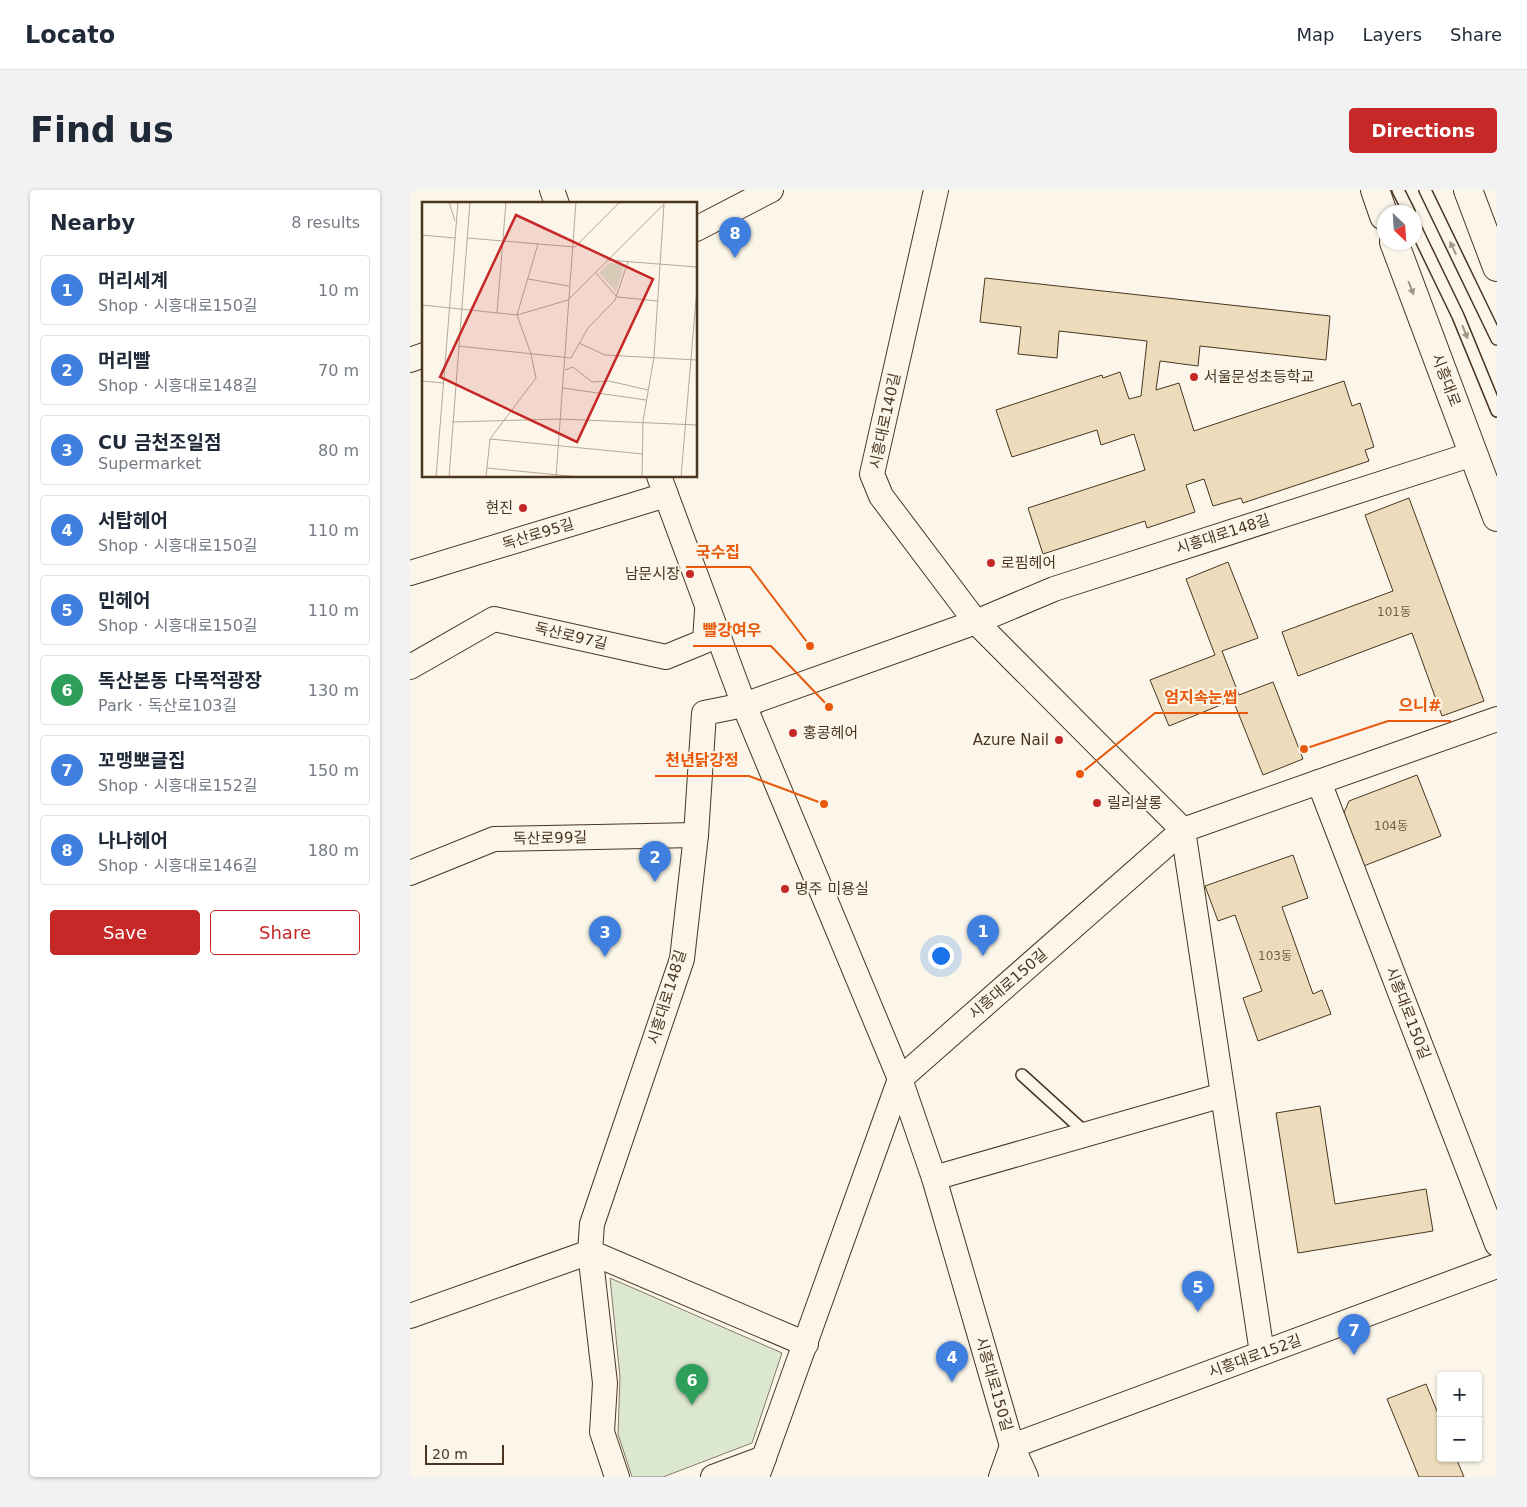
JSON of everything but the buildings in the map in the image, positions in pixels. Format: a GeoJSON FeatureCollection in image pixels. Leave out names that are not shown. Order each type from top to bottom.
{"type":"FeatureCollection","features":[{"type":"Feature","properties":{"kind":"main road"},"geometry":{"type":"LineString","coordinates":[[1375,190],[1380,205]]}},
{"type":"Feature","properties":{"kind":"main road"},"geometry":{"type":"LineString","coordinates":[[1468,190],[1497,267]]}},
{"type":"Feature","properties":{"kind":"main road","name":"시흥대로"},"geometry":{"type":"LineString","coordinates":[[1397,250],[1497,517]]}},
{"type":"Feature","properties":{"kind":"street"},"geometry":{"type":"LineString","coordinates":[[552,190],[556,202]]}},
{"type":"Feature","properties":{"kind":"street"},"geometry":{"type":"LineString","coordinates":[[698,228],[771,190]]}},
{"type":"Feature","properties":{"kind":"street","name":"시흥대로140길"},"geometry":{"type":"LineString","coordinates":[[936,190],[872,474],[881,496],[976,622]]}},
{"type":"Feature","properties":{"kind":"street"},"geometry":{"type":"LineString","coordinates":[[410,360],[422,355]]}},
{"type":"Feature","properties":{"kind":"street","name":"시흥대로148길"},"geometry":{"type":"LineString","coordinates":[[617,1477],[602,1432],[605,1383],[590,1252],[592,1224],[682,959],[696,835],[704,713],[744,705],[976,622],[1054,589],[1473,454]]}},
{"type":"Feature","properties":{"kind":"street"},"geometry":{"type":"LineString","coordinates":[[662,486],[744,705],[900,1079]]}},
{"type":"Feature","properties":{"kind":"street","name":"독산로95길"},"geometry":{"type":"LineString","coordinates":[[410,574],[662,486]]}},
{"type":"Feature","properties":{"kind":"street","name":"독산로97길"},"geometry":{"type":"LineString","coordinates":[[410,667],[494,619],[666,657],[705,641],[707,606]]}},
{"type":"Feature","properties":{"kind":"street"},"geometry":{"type":"LineString","coordinates":[[976,622],[1183,830],[1262,1353]]}},
{"type":"Feature","properties":{"kind":"street","name":"시흥대로150길"},"geometry":{"type":"LineString","coordinates":[[760,1467],[806,1344],[900,1079],[1183,830],[1497,719]]}},
{"type":"Feature","properties":{"kind":"street","name":"시흥대로150길"},"geometry":{"type":"LineString","coordinates":[[1318,782],[1497,1244]]}},
{"type":"Feature","properties":{"kind":"street","name":"독산로99길"},"geometry":{"type":"LineString","coordinates":[[410,873],[494,839],[696,835]]}},
{"type":"Feature","properties":{"kind":"street","name":"시흥대로150길"},"geometry":{"type":"LineString","coordinates":[[900,1079],[934,1178],[1012,1446],[1026,1477]]}},
{"type":"Feature","properties":{"kind":"street"},"geometry":{"type":"LineString","coordinates":[[934,1178],[1223,1095]]}},
{"type":"Feature","properties":{"kind":"street"},"geometry":{"type":"LineString","coordinates":[[410,1316],[590,1252],[806,1344]]}},
{"type":"Feature","properties":{"kind":"street","name":"시흥대로152길"},"geometry":{"type":"LineString","coordinates":[[1012,1446],[1497,1266]]}},
{"type":"Feature","properties":{"kind":"street"},"geometry":{"type":"LineString","coordinates":[[1001,1477],[1012,1446]]}},
{"type":"Feature","properties":{"kind":"street"},"geometry":{"type":"LineString","coordinates":[[713,1477],[760,1467]]}},
{"type":"Feature","properties":{"kind":"lane"},"geometry":{"type":"LineString","coordinates":[[1398,190],[1406,205]]}},
{"type":"Feature","properties":{"kind":"lane"},"geometry":{"type":"LineString","coordinates":[[1425,190],[1497,339]]}},
{"type":"Feature","properties":{"kind":"lane"},"geometry":{"type":"LineString","coordinates":[[1422,242],[1458,316],[1497,410]]}},
{"type":"Feature","properties":{"kind":"lane"},"geometry":{"type":"LineString","coordinates":[[1022,1075],[1087,1134]]}},
{"type":"Feature","properties":{"kind":"green space"},"geometry":{"type":"Polygon","coordinates":[[[610,1278],[782,1353],[752,1443],[663,1477],[632,1477],[618,1434],[620,1377],[610,1278]]]}},
{"type":"Feature","properties":{"kind":"place","name":"나나헤어"},"geometry":{"type":"Point","coordinates":[735,258]}},
{"type":"Feature","properties":{"kind":"place","name":"서울문성초등학교"},"geometry":{"type":"Point","coordinates":[1194,377]}},
{"type":"Feature","properties":{"kind":"place","name":"현진"},"geometry":{"type":"Point","coordinates":[523,508]}},
{"type":"Feature","properties":{"kind":"place","name":"로핌헤어"},"geometry":{"type":"Point","coordinates":[991,563]}},
{"type":"Feature","properties":{"kind":"place","name":"남문시장"},"geometry":{"type":"Point","coordinates":[690,574]}},
{"type":"Feature","properties":{"kind":"place","name":"국수집"},"geometry":{"type":"Point","coordinates":[810,646]}},
{"type":"Feature","properties":{"kind":"place","name":"빨강여우"},"geometry":{"type":"Point","coordinates":[829,707]}},
{"type":"Feature","properties":{"kind":"place","name":"홍콩헤어"},"geometry":{"type":"Point","coordinates":[793,733]}},
{"type":"Feature","properties":{"kind":"place","name":"Azure Nail"},"geometry":{"type":"Point","coordinates":[1059,740]}},
{"type":"Feature","properties":{"kind":"place","name":"으니#"},"geometry":{"type":"Point","coordinates":[1304,749]}},
{"type":"Feature","properties":{"kind":"place","name":"엄지속눈썹"},"geometry":{"type":"Point","coordinates":[1080,774]}},
{"type":"Feature","properties":{"kind":"place","name":"릴리살롱"},"geometry":{"type":"Point","coordinates":[1097,803]}},
{"type":"Feature","properties":{"kind":"place","name":"천년닭강정"},"geometry":{"type":"Point","coordinates":[824,804]}},
{"type":"Feature","properties":{"kind":"place","name":"머리빨"},"geometry":{"type":"Point","coordinates":[655,882]}},
{"type":"Feature","properties":{"kind":"place","name":"명주 미용실"},"geometry":{"type":"Point","coordinates":[785,889]}},
{"type":"Feature","properties":{"kind":"place","name":"머리세계"},"geometry":{"type":"Point","coordinates":[983,956]}},
{"type":"Feature","properties":{"kind":"place","name":"CU 금천조일점"},"geometry":{"type":"Point","coordinates":[605,957]}},
{"type":"Feature","properties":{"kind":"place","name":"민헤어"},"geometry":{"type":"Point","coordinates":[1198,1312]}},
{"type":"Feature","properties":{"kind":"place","name":"꼬맹뽀글집"},"geometry":{"type":"Point","coordinates":[1354,1355]}},
{"type":"Feature","properties":{"kind":"place","name":"서탑헤어"},"geometry":{"type":"Point","coordinates":[952,1382]}},
{"type":"Feature","properties":{"kind":"place","name":"독산본동 다목적광장"},"geometry":{"type":"Point","coordinates":[692,1405]}}]}
